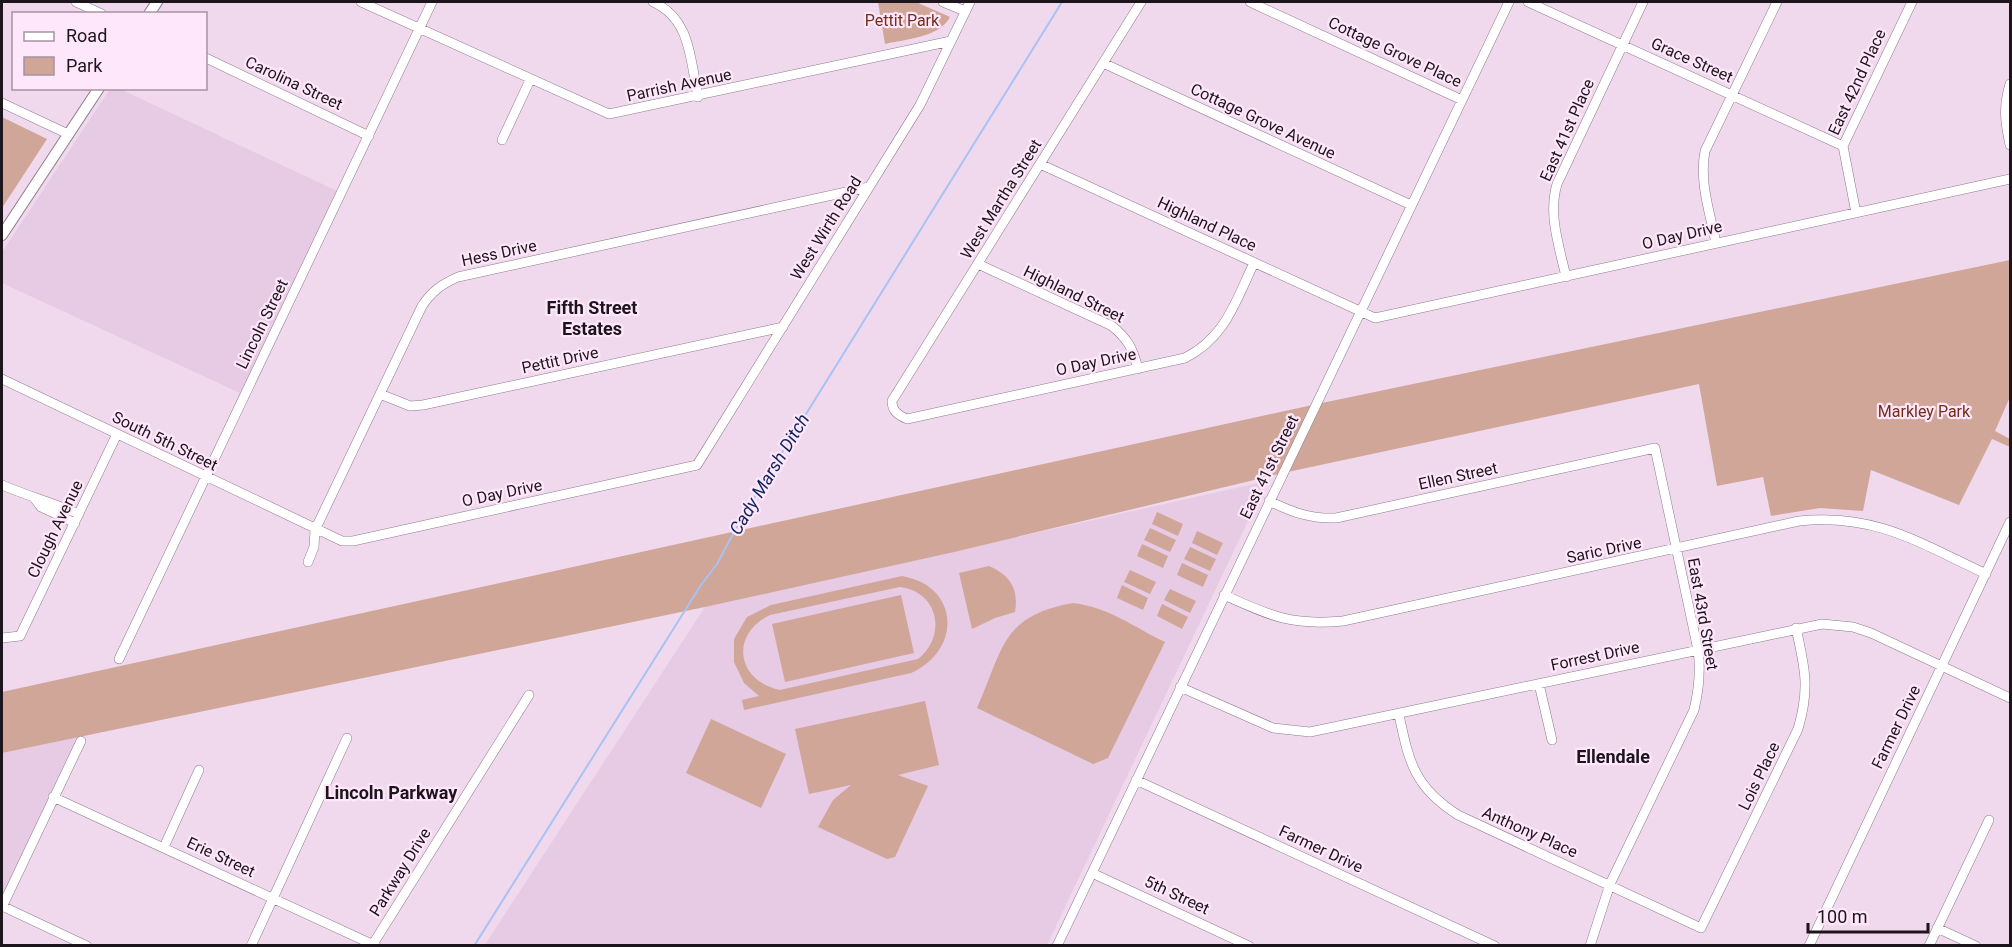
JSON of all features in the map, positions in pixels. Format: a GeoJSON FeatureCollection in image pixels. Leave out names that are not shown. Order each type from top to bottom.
{"type":"FeatureCollection","features":[{"type":"Feature","properties":{"kind":"main road"},"geometry":{"type":"LineString","coordinates":[[2,235],[98,90]]}},
{"type":"Feature","properties":{"kind":"street"},"geometry":{"type":"LineString","coordinates":[[76,2],[98,12]]}},
{"type":"Feature","properties":{"kind":"street","name":"Parrish Avenue"},"geometry":{"type":"LineString","coordinates":[[361,2],[609,114],[951,42]]}},
{"type":"Feature","properties":{"kind":"street","name":"Lincoln Street"},"geometry":{"type":"LineString","coordinates":[[119,659],[432,2]]}},
{"type":"Feature","properties":{"kind":"street"},"geometry":{"type":"LineString","coordinates":[[653,2],[676,16],[683,29],[698,97]]}},
{"type":"Feature","properties":{"kind":"street"},"geometry":{"type":"LineString","coordinates":[[943,2],[965,12]]}},
{"type":"Feature","properties":{"kind":"street","name":"West Wirth Road"},"geometry":{"type":"LineString","coordinates":[[697,465],[920,105],[970,2]]}},
{"type":"Feature","properties":{"kind":"street","name":"West Martha Street"},"geometry":{"type":"LineString","coordinates":[[896,413],[892,401],[1141,2]]}},
{"type":"Feature","properties":{"kind":"street","name":"Cottage Grove Place"},"geometry":{"type":"LineString","coordinates":[[1250,2],[1462,100]]}},
{"type":"Feature","properties":{"kind":"street","name":"East 41st Street"},"geometry":{"type":"LineString","coordinates":[[1057,945],[1509,2]]}},
{"type":"Feature","properties":{"kind":"street","name":"Grace Street"},"geometry":{"type":"LineString","coordinates":[[1528,2],[1843,146]]}},
{"type":"Feature","properties":{"kind":"street","name":"East 41st Place"},"geometry":{"type":"LineString","coordinates":[[1566,276],[1553,216],[1552,200],[1557,184],[1642,2]]}},
{"type":"Feature","properties":{"kind":"street"},"geometry":{"type":"LineString","coordinates":[[1716,243],[1702,167],[1706,151],[1777,2]]}},
{"type":"Feature","properties":{"kind":"street","name":"East 42nd Place"},"geometry":{"type":"LineString","coordinates":[[1856,213],[1843,146],[1912,2]]}},
{"type":"Feature","properties":{"kind":"street","name":"Carolina Street"},"geometry":{"type":"LineString","coordinates":[[207,58],[369,136]]}},
{"type":"Feature","properties":{"kind":"street","name":"Cottage Grove Avenue"},"geometry":{"type":"LineString","coordinates":[[1103,63],[1411,205]]}},
{"type":"Feature","properties":{"kind":"street"},"geometry":{"type":"LineString","coordinates":[[502,140],[530,80]]}},
{"type":"Feature","properties":{"kind":"street"},"geometry":{"type":"LineString","coordinates":[[2010,84],[2005,112],[2010,145]]}},
{"type":"Feature","properties":{"kind":"street"},"geometry":{"type":"LineString","coordinates":[[2,103],[68,134]]}},
{"type":"Feature","properties":{"kind":"street","name":"Highland Place"},"geometry":{"type":"LineString","coordinates":[[1040,164],[1360,312]]}},
{"type":"Feature","properties":{"kind":"street","name":"O Day Drive"},"geometry":{"type":"LineString","coordinates":[[1360,312],[1375,318],[2010,179]]}},
{"type":"Feature","properties":{"kind":"street","name":"Hess Drive"},"geometry":{"type":"LineString","coordinates":[[308,562],[314,548],[315,530],[422,306],[431,293],[444,283],[458,277],[869,188]]}},
{"type":"Feature","properties":{"kind":"street","name":"O Day Drive"},"geometry":{"type":"LineString","coordinates":[[896,413],[908,419],[1185,358],[1215,339],[1225,324],[1254,263]]}},
{"type":"Feature","properties":{"kind":"street","name":"Highland Street"},"geometry":{"type":"LineString","coordinates":[[978,264],[1112,326],[1129,343],[1138,369]]}},
{"type":"Feature","properties":{"kind":"street","name":"Pettit Drive"},"geometry":{"type":"LineString","coordinates":[[380,394],[410,406],[423,405],[783,327]]}},
{"type":"Feature","properties":{"kind":"street","name":"South 5th Street"},"geometry":{"type":"LineString","coordinates":[[2,379],[315,530]]}},
{"type":"Feature","properties":{"kind":"street","name":"Clough Avenue"},"geometry":{"type":"LineString","coordinates":[[2,638],[20,636],[117,434]]}},
{"type":"Feature","properties":{"kind":"street","name":"Ellen Street"},"geometry":{"type":"LineString","coordinates":[[1269,501],[1300,516],[1336,518],[1655,448]]}},
{"type":"Feature","properties":{"kind":"street","name":"East 43rd Street"},"geometry":{"type":"LineString","coordinates":[[1590,945],[1610,884],[1694,710],[1701,668],[1655,448]]}},
{"type":"Feature","properties":{"kind":"street","name":"O Day Drive"},"geometry":{"type":"LineString","coordinates":[[315,530],[342,541],[353,541],[697,465]]}},
{"type":"Feature","properties":{"kind":"street"},"geometry":{"type":"LineString","coordinates":[[2,485],[35,499],[41,507],[77,519]]}},
{"type":"Feature","properties":{"kind":"street","name":"Saric Drive"},"geometry":{"type":"LineString","coordinates":[[1224,595],[1270,616],[1293,622],[1343,621],[1799,521],[1846,519],[1897,532],[1986,574]]}},
{"type":"Feature","properties":{"kind":"street","name":"Farmer Drive"},"geometry":{"type":"LineString","coordinates":[[1809,945],[2010,522]]}},
{"type":"Feature","properties":{"kind":"street","name":"Forrest Drive"},"geometry":{"type":"LineString","coordinates":[[1180,687],[1254,722],[1294,732],[1337,728],[1822,624],[1853,627],[2010,698]]}},
{"type":"Feature","properties":{"kind":"street","name":"Lois Place"},"geometry":{"type":"LineString","coordinates":[[1701,928],[1798,729],[1806,703],[1807,678],[1796,628]]}},
{"type":"Feature","properties":{"kind":"street"},"geometry":{"type":"LineString","coordinates":[[1539,684],[1552,740]]}},
{"type":"Feature","properties":{"kind":"street","name":"Parkway Drive"},"geometry":{"type":"LineString","coordinates":[[374,945],[529,694]]}},
{"type":"Feature","properties":{"kind":"street","name":"Anthony Place"},"geometry":{"type":"LineString","coordinates":[[1399,715],[1409,762],[1421,784],[1436,801],[1458,815],[1701,928]]}},
{"type":"Feature","properties":{"kind":"street"},"geometry":{"type":"LineString","coordinates":[[251,945],[347,738]]}},
{"type":"Feature","properties":{"kind":"street"},"geometry":{"type":"LineString","coordinates":[[81,741],[2,906],[87,945]]}},
{"type":"Feature","properties":{"kind":"street"},"geometry":{"type":"LineString","coordinates":[[164,847],[199,770]]}},
{"type":"Feature","properties":{"kind":"street","name":"Farmer Drive"},"geometry":{"type":"LineString","coordinates":[[1136,780],[1495,945]]}},
{"type":"Feature","properties":{"kind":"street","name":"Erie Street"},"geometry":{"type":"LineString","coordinates":[[53,796],[374,945]]}},
{"type":"Feature","properties":{"kind":"street"},"geometry":{"type":"LineString","coordinates":[[1929,945],[1989,820]]}},
{"type":"Feature","properties":{"kind":"street","name":"5th Street"},"geometry":{"type":"LineString","coordinates":[[1092,873],[1249,945]]}},
{"type":"Feature","properties":{"kind":"street"},"geometry":{"type":"LineString","coordinates":[[1937,928],[1976,945]]}},
{"type":"Feature","properties":{"kind":"shaded area"},"geometry":{"type":"Polygon","coordinates":[[[109,90],[122,90],[337,191],[240,393],[2,283],[2,252],[109,90]]]}},
{"type":"Feature","properties":{"kind":"shaded area"},"geometry":{"type":"Polygon","coordinates":[[[1267,481],[1047,945],[484,946],[705,607],[1267,481]]]}},
{"type":"Feature","properties":{"kind":"shaded area"},"geometry":{"type":"Polygon","coordinates":[[[78,737],[2,901],[2,753],[78,737]]]}},
{"type":"Feature","properties":{"kind":"green space","name":"Pettit Park"},"geometry":{"type":"Polygon","coordinates":[[[878,2],[916,2],[950,17],[945,24],[930,33],[885,44],[878,2]]]}},
{"type":"Feature","properties":{"kind":"green space"},"geometry":{"type":"Polygon","coordinates":[[[2,117],[47,139],[2,208],[2,117]]]}},
{"type":"Feature","properties":{"kind":"green space","name":"Markley Park"},"geometry":{"type":"Polygon","coordinates":[[[2010,260],[2010,397],[1995,431],[2010,439],[2010,447],[1992,439],[1959,505],[1871,470],[1863,511],[1820,508],[1771,516],[1763,477],[1717,486],[1699,384],[1283,473],[954,552],[705,607],[2,753],[2,692],[1317,404],[2010,260]]]}},
{"type":"Feature","properties":{"kind":"green space"},"geometry":{"type":"Polygon","coordinates":[[[1157,512],[1183,524],[1178,536],[1152,524],[1157,512]]]}},
{"type":"Feature","properties":{"kind":"green space"},"geometry":{"type":"Polygon","coordinates":[[[1150,528],[1176,540],[1170,552],[1144,540],[1150,528]]]}},
{"type":"Feature","properties":{"kind":"green space"},"geometry":{"type":"Polygon","coordinates":[[[1197,531],[1223,543],[1217,555],[1192,543],[1197,531]]]}},
{"type":"Feature","properties":{"kind":"green space"},"geometry":{"type":"Polygon","coordinates":[[[1142,544],[1168,556],[1163,568],[1137,556],[1142,544]]]}},
{"type":"Feature","properties":{"kind":"green space"},"geometry":{"type":"Polygon","coordinates":[[[1190,547],[1216,559],[1210,571],[1184,559],[1190,547]]]}},
{"type":"Feature","properties":{"kind":"green space"},"geometry":{"type":"Polygon","coordinates":[[[1182,563],[1208,575],[1203,587],[1177,575],[1182,563]]]}},
{"type":"Feature","properties":{"kind":"green space"},"geometry":{"type":"Polygon","coordinates":[[[989,566],[1008,578],[1016,596],[1015,612],[972,629],[959,573],[989,566]]]}},
{"type":"Feature","properties":{"kind":"green space"},"geometry":{"type":"Polygon","coordinates":[[[1130,570],[1156,582],[1150,594],[1124,582],[1130,570]]]}},
{"type":"Feature","properties":{"kind":"green space"},"geometry":{"type":"Polygon","coordinates":[[[902,576],[921,582],[935,592],[944,605],[947,620],[946,635],[939,650],[928,663],[911,673],[744,710],[742,700],[759,696],[744,683],[734,662],[734,639],[747,617],[771,605],[902,576]],[[900,587],[770,615],[748,634],[744,645],[747,668],[766,685],[780,690],[918,659],[933,639],[935,627],[930,606],[923,597],[900,587]]]}},
{"type":"Feature","properties":{"kind":"green space"},"geometry":{"type":"Polygon","coordinates":[[[1122,585],[1148,598],[1143,610],[1117,598],[1122,585]]]}},
{"type":"Feature","properties":{"kind":"green space"},"geometry":{"type":"Polygon","coordinates":[[[1170,589],[1196,601],[1190,613],[1164,600],[1170,589]]]}},
{"type":"Feature","properties":{"kind":"green space"},"geometry":{"type":"Polygon","coordinates":[[[901,595],[914,653],[785,682],[772,624],[901,595]]]}},
{"type":"Feature","properties":{"kind":"green space"},"geometry":{"type":"Polygon","coordinates":[[[1073,603],[1110,613],[1165,642],[1108,758],[1093,764],[977,708],[1000,653],[1007,639],[1017,627],[1031,617],[1049,609],[1073,603]]]}},
{"type":"Feature","properties":{"kind":"green space"},"geometry":{"type":"Polygon","coordinates":[[[1162,604],[1188,617],[1182,629],[1157,616],[1162,604]]]}},
{"type":"Feature","properties":{"kind":"green space"},"geometry":{"type":"Polygon","coordinates":[[[925,701],[939,765],[898,775],[928,786],[895,857],[887,859],[818,827],[833,800],[851,785],[809,794],[795,729],[925,701]]]}},
{"type":"Feature","properties":{"kind":"green space"},"geometry":{"type":"Polygon","coordinates":[[[711,719],[786,754],[761,808],[686,773],[711,719]]]}},
{"type":"Feature","properties":{"kind":"waterway","name":"Cady Marsh Ditch"},"geometry":{"type":"LineString","coordinates":[[474,946],[701,585],[717,564],[742,517],[1062,2]]}},
{"type":"Feature","properties":{"kind":"district","name":"Fifth Street Estates"},"geometry":{"type":"Point","coordinates":[592,317]}},
{"type":"Feature","properties":{"kind":"district","name":"Ellendale"},"geometry":{"type":"Point","coordinates":[1613,756]}},
{"type":"Feature","properties":{"kind":"district","name":"Lincoln Parkway"},"geometry":{"type":"Point","coordinates":[391,792]}}]}
